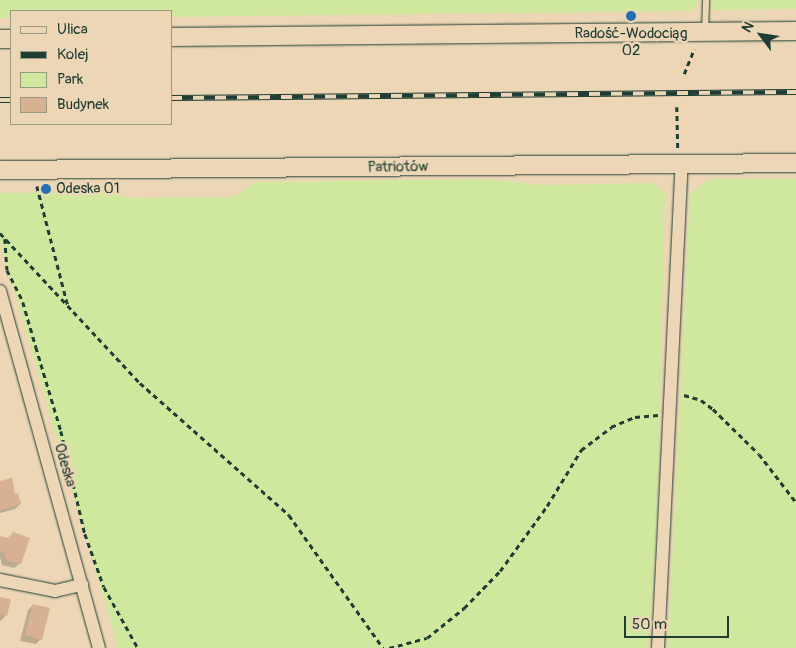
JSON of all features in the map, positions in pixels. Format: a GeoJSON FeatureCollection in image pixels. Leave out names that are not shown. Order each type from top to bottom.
{"type":"FeatureCollection","features":[{"type":"Feature","properties":{"kind":"main road"},"geometry":{"type":"LineString","coordinates":[[172,37],[796,31]]}},
{"type":"Feature","properties":{"kind":"main road","name":"Patriotów"},"geometry":{"type":"LineString","coordinates":[[0,170],[796,163]]}},
{"type":"Feature","properties":{"kind":"street"},"geometry":{"type":"LineString","coordinates":[[658,648],[682,164]]}},
{"type":"Feature","properties":{"kind":"street","name":"Odeska"},"geometry":{"type":"LineString","coordinates":[[0,291],[99,648]]}},
{"type":"Feature","properties":{"kind":"street"},"geometry":{"type":"LineString","coordinates":[[0,580],[55,591],[82,585]]}},
{"type":"Feature","properties":{"kind":"lane"},"geometry":{"type":"LineString","coordinates":[[705,32],[706,0]]}},
{"type":"Feature","properties":{"kind":"path"},"geometry":{"type":"LineString","coordinates":[[684,74],[692,50],[704,45],[705,32]]}},
{"type":"Feature","properties":{"kind":"path"},"geometry":{"type":"LineString","coordinates":[[677,107],[676,143],[682,164]]}},
{"type":"Feature","properties":{"kind":"path"},"geometry":{"type":"LineString","coordinates":[[37,186],[68,308]]}},
{"type":"Feature","properties":{"kind":"path"},"geometry":{"type":"LineString","coordinates":[[0,233],[140,383],[289,515],[383,648]]}},
{"type":"Feature","properties":{"kind":"path"},"geometry":{"type":"LineString","coordinates":[[5,238],[6,270],[22,302],[61,431],[84,534],[104,587],[138,648]]}},
{"type":"Feature","properties":{"kind":"path"},"geometry":{"type":"LineString","coordinates":[[671,391],[706,403],[759,454],[796,502]]}},
{"type":"Feature","properties":{"kind":"path"},"geometry":{"type":"LineString","coordinates":[[389,648],[427,638],[464,608],[500,571],[547,506],[581,450],[611,427],[635,418],[669,414]]}},
{"type":"Feature","properties":{"kind":"green space"},"geometry":{"type":"Polygon","coordinates":[[[0,0],[699,0],[693,11],[172,17],[172,10],[10,10],[10,18],[0,18],[0,0]]]}},
{"type":"Feature","properties":{"kind":"green space"},"geometry":{"type":"Polygon","coordinates":[[[712,0],[796,0],[796,9],[712,10],[712,0]]]}},
{"type":"Feature","properties":{"kind":"green space"},"geometry":{"type":"Polygon","coordinates":[[[796,178],[796,648],[668,648],[690,194],[709,179],[796,178]]]}},
{"type":"Feature","properties":{"kind":"green space"},"geometry":{"type":"Polygon","coordinates":[[[483,179],[542,185],[653,183],[665,192],[657,522],[648,648],[118,648],[0,242],[0,193],[64,192],[108,184],[126,198],[234,197],[255,182],[483,179]]]}},
{"type":"Feature","properties":{"kind":"building"},"geometry":{"type":"Polygon","coordinates":[[[12,478],[15,494],[18,493],[21,504],[0,510],[0,481],[12,478]]]}},
{"type":"Feature","properties":{"kind":"building"},"geometry":{"type":"Polygon","coordinates":[[[13,532],[30,538],[21,564],[6,560],[5,552],[0,551],[0,536],[9,538],[13,532]]]}},
{"type":"Feature","properties":{"kind":"building"},"geometry":{"type":"Polygon","coordinates":[[[0,597],[11,599],[7,616],[0,614],[0,597]]]}},
{"type":"Feature","properties":{"kind":"building"},"geometry":{"type":"Polygon","coordinates":[[[33,604],[50,608],[42,640],[25,635],[33,604]]]}},
{"type":"Feature","properties":{"kind":"railway"},"geometry":{"type":"LineString","coordinates":[[172,98],[796,92]]}},
{"type":"Feature","properties":{"kind":"railway"},"geometry":{"type":"LineString","coordinates":[[0,100],[10,100]]}},
{"type":"Feature","properties":{"kind":"place","name":"Radość-Wodociąg 02"},"geometry":{"type":"Point","coordinates":[631,16]}},
{"type":"Feature","properties":{"kind":"place","name":"Odeska 01"},"geometry":{"type":"Point","coordinates":[46,189]}}]}
